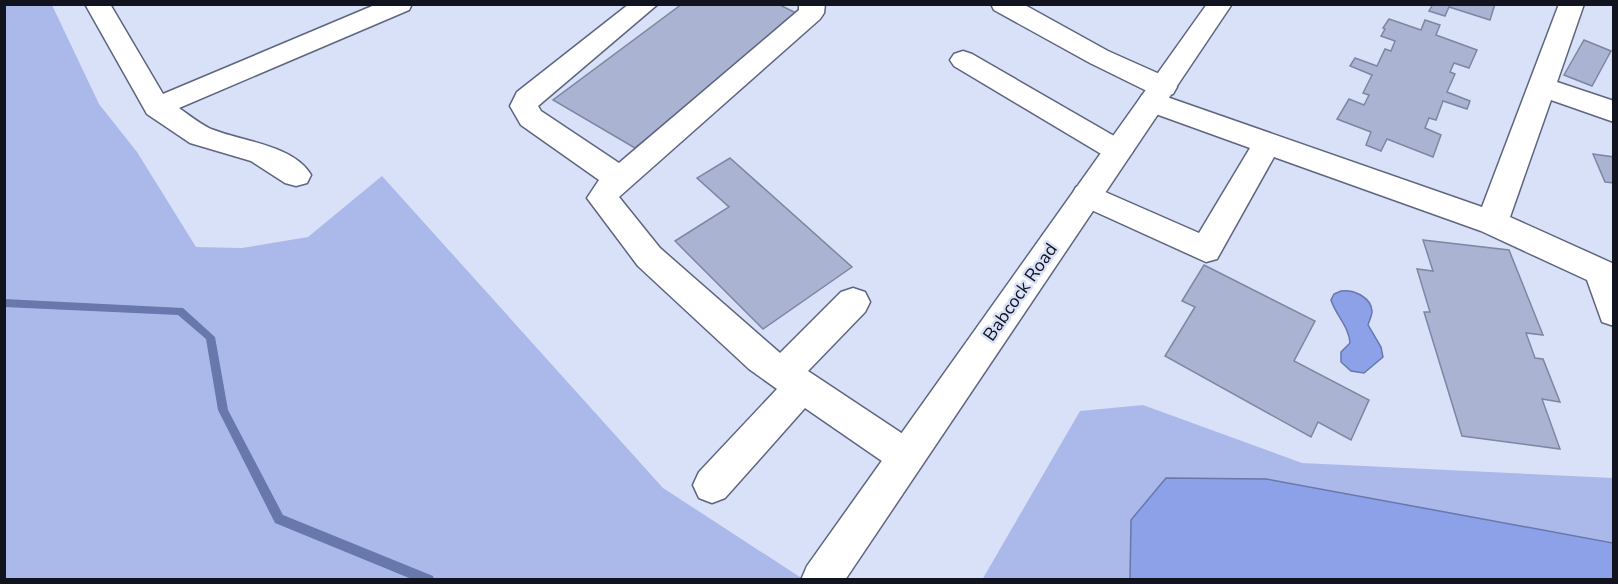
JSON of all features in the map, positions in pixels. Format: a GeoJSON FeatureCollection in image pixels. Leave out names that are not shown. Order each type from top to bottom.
{"type":"FeatureCollection","features":[{"type":"Feature","properties":{"kind":"main road"},"geometry":{"type":"LineString","coordinates":[[157,106],[400,4]]}},
{"type":"Feature","properties":{"kind":"main road"},"geometry":{"type":"LineString","coordinates":[[620,179],[531,118],[524,106],[527,99],[646,4]]}},
{"type":"Feature","properties":{"kind":"main road"},"geometry":{"type":"LineString","coordinates":[[812,4],[811,13],[606,191],[602,198],[649,257],[760,359],[905,456]]}},
{"type":"Feature","properties":{"kind":"main road"},"geometry":{"type":"LineString","coordinates":[[1003,4],[1099,57],[1157,95],[1267,143],[1492,223],[1608,274],[1614,312]]}},
{"type":"Feature","properties":{"kind":"main road","name":"Babcock Road"},"geometry":{"type":"LineString","coordinates":[[823,576],[1220,4]]}},
{"type":"Feature","properties":{"kind":"main road"},"geometry":{"type":"LineString","coordinates":[[1492,223],[1572,4]]}},
{"type":"Feature","properties":{"kind":"main road"},"geometry":{"type":"LineString","coordinates":[[108,8],[157,106],[200,136],[261,154],[296,175]]}},
{"type":"Feature","properties":{"kind":"main road"},"geometry":{"type":"LineString","coordinates":[[963,60],[1118,151]]}},
{"type":"Feature","properties":{"kind":"main road"},"geometry":{"type":"LineString","coordinates":[[1543,87],[1614,112]]}},
{"type":"Feature","properties":{"kind":"main road"},"geometry":{"type":"LineString","coordinates":[[1087,195],[1206,250],[1267,143]]}},
{"type":"Feature","properties":{"kind":"main road"},"geometry":{"type":"LineString","coordinates":[[712,485],[853,302]]}},
{"type":"Feature","properties":{"kind":"shaded area"},"geometry":{"type":"Polygon","coordinates":[[[4,5],[52,5],[99,104],[137,152],[196,247],[242,248],[308,237],[382,176],[663,488],[803,579],[5,579],[4,5]]]}},
{"type":"Feature","properties":{"kind":"shaded area"},"geometry":{"type":"Polygon","coordinates":[[[1351,291],[1361,295],[1371,306],[1372,313],[1368,325],[1381,347],[1383,357],[1364,373],[1351,371],[1341,362],[1341,352],[1350,343],[1345,326],[1331,300],[1334,294],[1351,291]]]}},
{"type":"Feature","properties":{"kind":"shaded area"},"geometry":{"type":"Polygon","coordinates":[[[1143,405],[1302,463],[1613,478],[1613,579],[982,580],[1080,411],[1143,405]]]}},
{"type":"Feature","properties":{"kind":"shaded area"},"geometry":{"type":"Polygon","coordinates":[[[1166,478],[1266,479],[1613,543],[1613,579],[1130,579],[1131,520],[1166,478]]]}},
{"type":"Feature","properties":{"kind":"building"},"geometry":{"type":"Polygon","coordinates":[[[682,4],[778,4],[798,14],[635,148],[553,100],[682,4]]]}},
{"type":"Feature","properties":{"kind":"building"},"geometry":{"type":"Polygon","coordinates":[[[1433,4],[1495,4],[1490,20],[1449,7],[1445,16],[1429,11],[1433,4]]]}},
{"type":"Feature","properties":{"kind":"building"},"geometry":{"type":"Polygon","coordinates":[[[1389,19],[1421,30],[1425,20],[1440,25],[1436,35],[1477,50],[1469,68],[1454,63],[1450,72],[1455,74],[1447,92],[1470,101],[1467,109],[1443,101],[1436,120],[1429,118],[1425,128],[1441,135],[1433,157],[1387,139],[1381,151],[1366,145],[1371,132],[1337,119],[1349,99],[1364,105],[1369,95],[1363,93],[1372,75],[1350,66],[1355,58],[1377,66],[1385,49],[1391,51],[1395,41],[1381,36],[1389,19]]]}},
{"type":"Feature","properties":{"kind":"building"},"geometry":{"type":"Polygon","coordinates":[[[1584,40],[1611,51],[1592,86],[1564,75],[1584,40]]]}},
{"type":"Feature","properties":{"kind":"building"},"geometry":{"type":"Polygon","coordinates":[[[1593,154],[1614,157],[1614,183],[1605,182],[1593,154]]]}},
{"type":"Feature","properties":{"kind":"building"},"geometry":{"type":"Polygon","coordinates":[[[730,158],[852,267],[763,329],[675,241],[729,207],[697,178],[730,158]]]}},
{"type":"Feature","properties":{"kind":"building"},"geometry":{"type":"Polygon","coordinates":[[[1423,240],[1509,250],[1543,335],[1526,333],[1535,358],[1543,359],[1560,402],[1542,399],[1560,449],[1462,436],[1424,312],[1430,312],[1417,269],[1433,271],[1423,240]]]}},
{"type":"Feature","properties":{"kind":"building"},"geometry":{"type":"Polygon","coordinates":[[[1204,265],[1315,321],[1294,361],[1369,400],[1351,440],[1318,422],[1311,437],[1165,356],[1195,307],[1182,301],[1204,265]]]}},
{"type":"Feature","properties":{"kind":"waterway"},"geometry":{"type":"LineString","coordinates":[[4,303],[180,311],[210,337],[223,410],[279,519],[429,580]]}}]}
